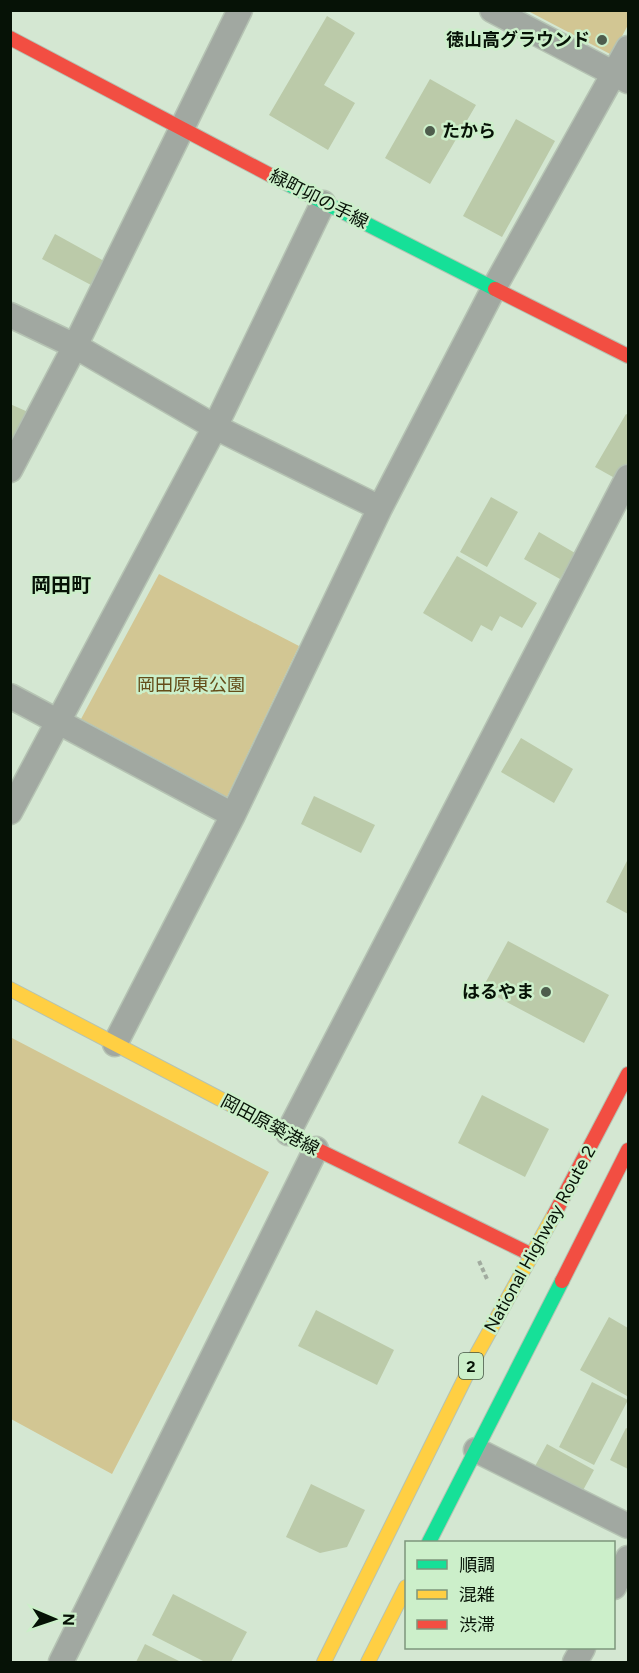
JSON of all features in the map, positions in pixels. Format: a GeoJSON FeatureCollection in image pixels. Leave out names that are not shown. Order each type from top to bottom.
{"type":"FeatureCollection","features":[{"type":"Feature","properties":{"kind":"main road","name":"緑町卯の手線"},"geometry":{"type":"LineString","coordinates":[[10,38],[323,202],[628,356]]}},
{"type":"Feature","properties":{"kind":"main road","name":"岡田原築港線"},"geometry":{"type":"LineString","coordinates":[[10,989],[316,1149],[532,1255]]}},
{"type":"Feature","properties":{"kind":"main road","name":"National Highway Route 2"},"geometry":{"type":"LineString","coordinates":[[324,1662],[477,1354],[628,1074]]}},
{"type":"Feature","properties":{"kind":"main road","name":"National Highway Route 2"},"geometry":{"type":"LineString","coordinates":[[430,1541],[628,1150]]}},
{"type":"Feature","properties":{"kind":"main road"},"geometry":{"type":"LineString","coordinates":[[368,1662],[405,1589]]}},
{"type":"Feature","properties":{"kind":"street"},"geometry":{"type":"LineString","coordinates":[[10,470],[75,346],[240,10]]}},
{"type":"Feature","properties":{"kind":"street"},"geometry":{"type":"LineString","coordinates":[[492,10],[621,77]]}},
{"type":"Feature","properties":{"kind":"street"},"geometry":{"type":"LineString","coordinates":[[115,1044],[233,815],[380,508],[494,288],[621,77],[628,48]]}},
{"type":"Feature","properties":{"kind":"street"},"geometry":{"type":"LineString","coordinates":[[10,812],[215,427],[323,202]]}},
{"type":"Feature","properties":{"kind":"street"},"geometry":{"type":"LineString","coordinates":[[10,315],[75,346],[215,427],[380,508]]}},
{"type":"Feature","properties":{"kind":"street"},"geometry":{"type":"LineString","coordinates":[[288,1133],[628,477]]}},
{"type":"Feature","properties":{"kind":"street"},"geometry":{"type":"LineString","coordinates":[[10,696],[233,815]]}},
{"type":"Feature","properties":{"kind":"street"},"geometry":{"type":"LineString","coordinates":[[62,1662],[316,1149]]}},
{"type":"Feature","properties":{"kind":"street"},"geometry":{"type":"LineString","coordinates":[[476,1450],[628,1526]]}},
{"type":"Feature","properties":{"kind":"street"},"geometry":{"type":"LineString","coordinates":[[615,1585],[628,1558]]}},
{"type":"Feature","properties":{"kind":"path"},"geometry":{"type":"LineString","coordinates":[[475,1257],[490,1285]]}},
{"type":"Feature","properties":{"kind":"green space","name":"徳山高グラウンド"},"geometry":{"type":"Polygon","coordinates":[[[528,11],[628,11],[628,25],[612,55],[528,11]]]}},
{"type":"Feature","properties":{"kind":"green space","name":"岡田原東公園"},"geometry":{"type":"Polygon","coordinates":[[[159,574],[299,646],[227,797],[81,719],[159,574]]]}},
{"type":"Feature","properties":{"kind":"green space"},"geometry":{"type":"Polygon","coordinates":[[[10,1037],[269,1172],[112,1474],[11,1419],[10,1037]]]}},
{"type":"Feature","properties":{"kind":"building"},"geometry":{"type":"Polygon","coordinates":[[[327,16],[355,33],[324,85],[355,103],[328,150],[269,115],[327,16]]]}},
{"type":"Feature","properties":{"kind":"building","name":"たから"},"geometry":{"type":"Polygon","coordinates":[[[430,79],[476,105],[430,184],[385,158],[430,79]]]}},
{"type":"Feature","properties":{"kind":"building"},"geometry":{"type":"Polygon","coordinates":[[[516,119],[555,141],[502,237],[463,216],[516,119]]]}},
{"type":"Feature","properties":{"kind":"building"},"geometry":{"type":"Polygon","coordinates":[[[55,234],[104,261],[91,285],[42,259],[55,234]]]}},
{"type":"Feature","properties":{"kind":"building"},"geometry":{"type":"Polygon","coordinates":[[[10,404],[28,412],[10,446],[10,404]]]}},
{"type":"Feature","properties":{"kind":"building"},"geometry":{"type":"Polygon","coordinates":[[[626,414],[628,415],[628,465],[620,481],[595,467],[626,414]]]}},
{"type":"Feature","properties":{"kind":"building"},"geometry":{"type":"Polygon","coordinates":[[[491,497],[518,512],[487,567],[460,552],[491,497]]]}},
{"type":"Feature","properties":{"kind":"building"},"geometry":{"type":"Polygon","coordinates":[[[539,532],[575,553],[560,579],[524,559],[539,532]]]}},
{"type":"Feature","properties":{"kind":"building"},"geometry":{"type":"Polygon","coordinates":[[[457,556],[537,603],[522,628],[500,616],[492,631],[481,625],[472,642],[423,613],[457,556]]]}},
{"type":"Feature","properties":{"kind":"building"},"geometry":{"type":"Polygon","coordinates":[[[521,738],[573,769],[554,803],[501,772],[521,738]]]}},
{"type":"Feature","properties":{"kind":"building"},"geometry":{"type":"Polygon","coordinates":[[[314,796],[375,825],[361,853],[301,824],[314,796]]]}},
{"type":"Feature","properties":{"kind":"building"},"geometry":{"type":"Polygon","coordinates":[[[628,859],[628,914],[606,902],[628,859]]]}},
{"type":"Feature","properties":{"kind":"building","name":"はるやま"},"geometry":{"type":"Polygon","coordinates":[[[508,941],[609,995],[584,1043],[482,989],[508,941]]]}},
{"type":"Feature","properties":{"kind":"building"},"geometry":{"type":"Polygon","coordinates":[[[482,1095],[549,1129],[525,1177],[458,1143],[482,1095]]]}},
{"type":"Feature","properties":{"kind":"building"},"geometry":{"type":"Polygon","coordinates":[[[316,1310],[394,1350],[377,1385],[298,1346],[316,1310]]]}},
{"type":"Feature","properties":{"kind":"building"},"geometry":{"type":"Polygon","coordinates":[[[609,1317],[628,1328],[627,1396],[580,1370],[609,1317]]]}},
{"type":"Feature","properties":{"kind":"building"},"geometry":{"type":"Polygon","coordinates":[[[592,1382],[628,1400],[594,1465],[559,1447],[592,1382]]]}},
{"type":"Feature","properties":{"kind":"building"},"geometry":{"type":"Polygon","coordinates":[[[626,1428],[628,1429],[628,1469],[610,1460],[626,1428]]]}},
{"type":"Feature","properties":{"kind":"building"},"geometry":{"type":"Polygon","coordinates":[[[547,1444],[594,1470],[581,1494],[534,1468],[547,1444]]]}},
{"type":"Feature","properties":{"kind":"building"},"geometry":{"type":"Polygon","coordinates":[[[311,1484],[365,1510],[347,1547],[320,1553],[286,1537],[311,1484]]]}},
{"type":"Feature","properties":{"kind":"building"},"geometry":{"type":"Polygon","coordinates":[[[173,1594],[247,1632],[231,1662],[205,1662],[152,1635],[173,1594]]]}},
{"type":"Feature","properties":{"kind":"building"},"geometry":{"type":"Polygon","coordinates":[[[145,1644],[181,1662],[136,1662],[145,1644]]]}},
{"type":"Feature","properties":{"kind":"traffic: fast"},"geometry":{"type":"LineString","coordinates":[[272,176],[495,289]]}},
{"type":"Feature","properties":{"kind":"traffic: fast"},"geometry":{"type":"LineString","coordinates":[[430,1541],[562,1281]]}},
{"type":"Feature","properties":{"kind":"traffic: slow"},"geometry":{"type":"LineString","coordinates":[[10,989],[316,1149]]}},
{"type":"Feature","properties":{"kind":"traffic: slow"},"geometry":{"type":"LineString","coordinates":[[324,1662],[477,1354],[554,1215]]}},
{"type":"Feature","properties":{"kind":"traffic: slow"},"geometry":{"type":"LineString","coordinates":[[368,1662],[405,1589]]}},
{"type":"Feature","properties":{"kind":"traffic: jam"},"geometry":{"type":"LineString","coordinates":[[10,38],[272,176]]}},
{"type":"Feature","properties":{"kind":"traffic: jam"},"geometry":{"type":"LineString","coordinates":[[495,289],[628,356]]}},
{"type":"Feature","properties":{"kind":"traffic: jam"},"geometry":{"type":"LineString","coordinates":[[554,1215],[628,1074]]}},
{"type":"Feature","properties":{"kind":"traffic: jam"},"geometry":{"type":"LineString","coordinates":[[316,1149],[532,1255]]}},
{"type":"Feature","properties":{"kind":"traffic: jam"},"geometry":{"type":"LineString","coordinates":[[562,1281],[628,1150]]}},
{"type":"Feature","properties":{"kind":"place","name":"徳山高グラウンド"},"geometry":{"type":"Point","coordinates":[602,40]}},
{"type":"Feature","properties":{"kind":"place","name":"たから"},"geometry":{"type":"Point","coordinates":[430,131]}},
{"type":"Feature","properties":{"kind":"place","name":"はるやま"},"geometry":{"type":"Point","coordinates":[546,992]}},
{"type":"Feature","properties":{"kind":"district","name":"岡田町"},"geometry":{"type":"Point","coordinates":[61,585]}}]}
